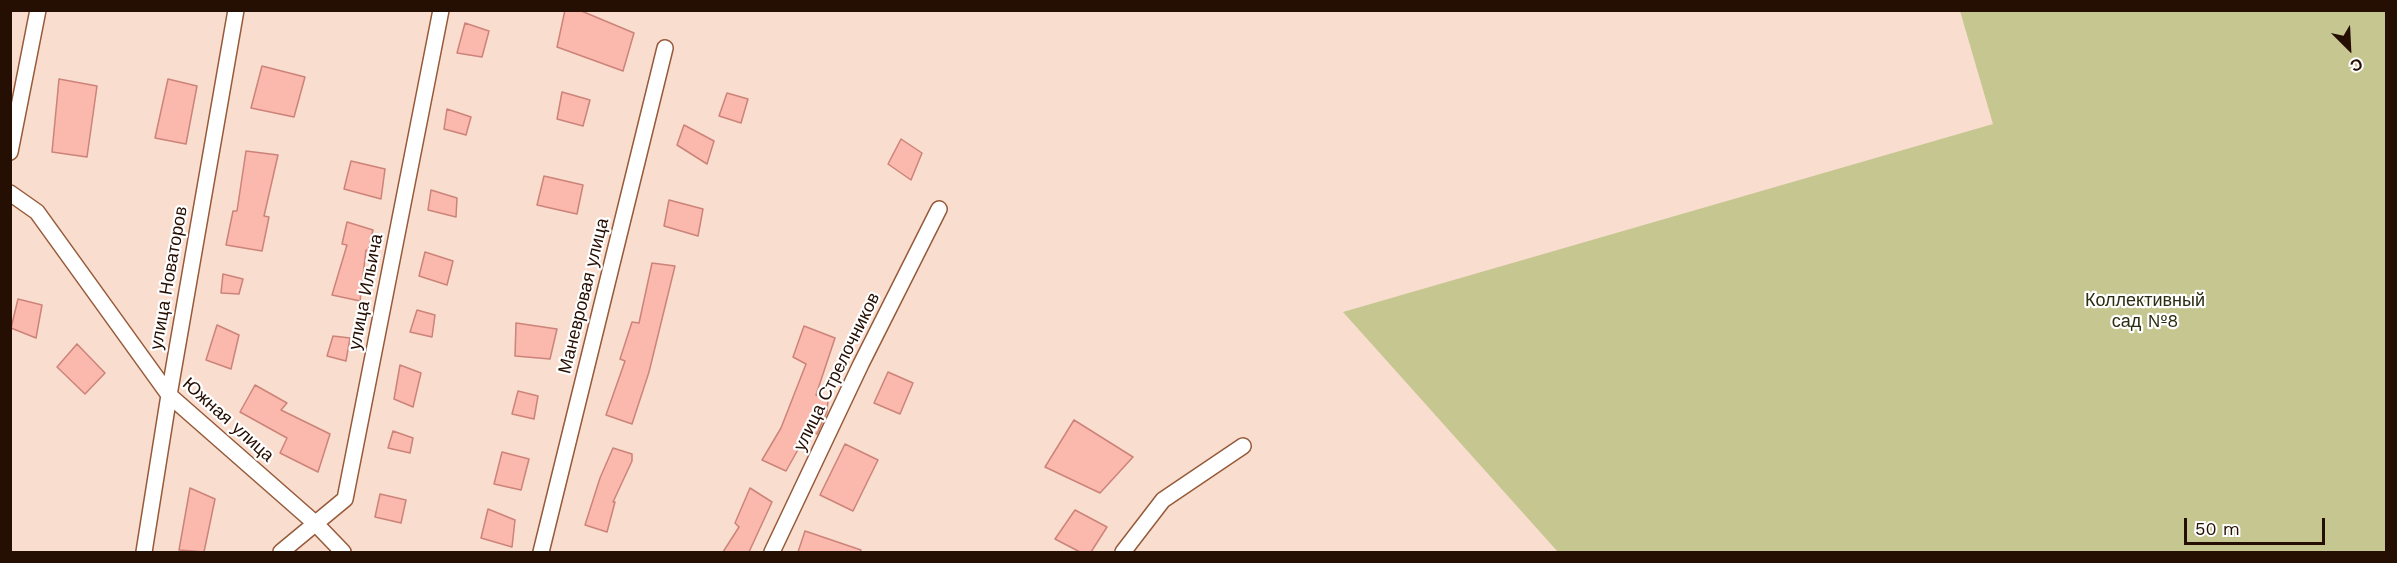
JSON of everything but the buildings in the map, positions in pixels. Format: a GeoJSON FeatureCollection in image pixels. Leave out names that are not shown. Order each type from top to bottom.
{"type":"FeatureCollection","features":[{"type":"Feature","properties":{"kind":"street"},"geometry":{"type":"LineString","coordinates":[[10,152],[38,10]]}},
{"type":"Feature","properties":{"kind":"street","name":"улица Новаторов"},"geometry":{"type":"LineString","coordinates":[[144,552],[236,10]]}},
{"type":"Feature","properties":{"kind":"street","name":"улица Ильича"},"geometry":{"type":"LineString","coordinates":[[281,552],[345,499],[441,10]]}},
{"type":"Feature","properties":{"kind":"street","name":"Маневровая улица"},"geometry":{"type":"LineString","coordinates":[[541,552],[665,48]]}},
{"type":"Feature","properties":{"kind":"street","name":"Южная улица"},"geometry":{"type":"LineString","coordinates":[[10,193],[37,212],[169,395],[316,524],[344,552]]}},
{"type":"Feature","properties":{"kind":"street","name":"улица Стрелочников"},"geometry":{"type":"LineString","coordinates":[[772,552],[861,364],[939,209]]}},
{"type":"Feature","properties":{"kind":"street"},"geometry":{"type":"LineString","coordinates":[[1123,552],[1163,500],[1243,446]]}},
{"type":"Feature","properties":{"kind":"green space","name":"Коллективный сад №8"},"geometry":{"type":"Polygon","coordinates":[[[1960,11],[2386,11],[2386,552],[1558,552],[1343,312],[1993,124],[1960,11]]]}}]}
